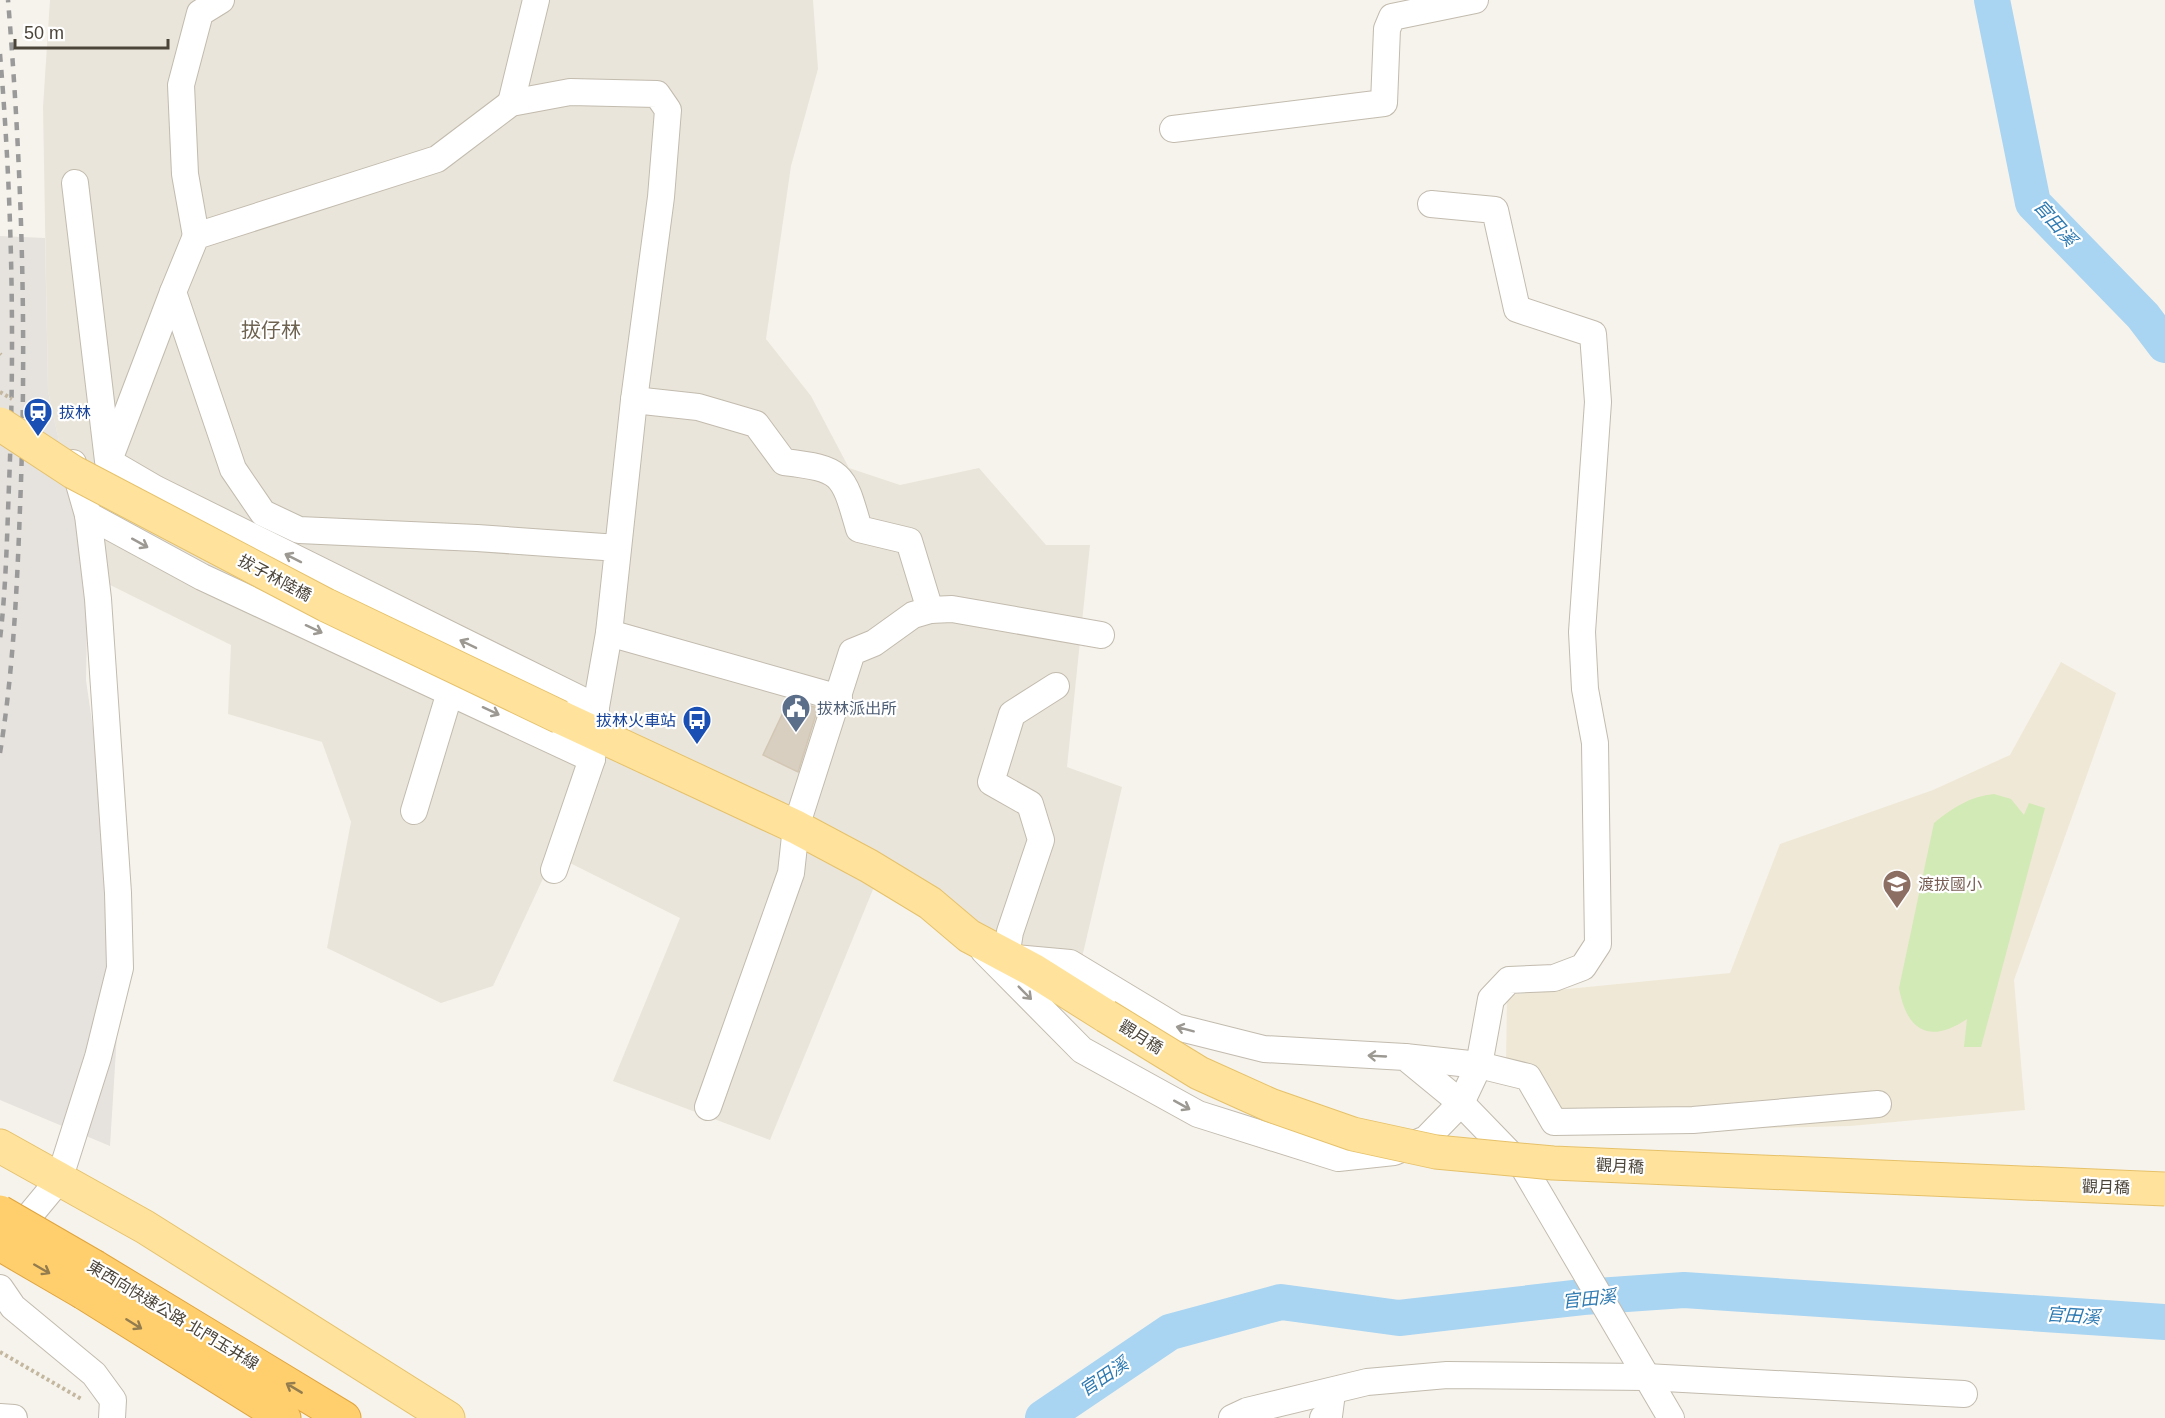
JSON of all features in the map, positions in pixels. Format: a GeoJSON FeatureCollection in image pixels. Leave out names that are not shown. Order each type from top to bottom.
{"type":"FeatureCollection","features":[{"type":"Feature","properties":{"kind":"highway","name":"東西向快速公路 北門玉井線"},"geometry":{"type":"LineString","coordinates":[[0,1212],[344,1418]]}},
{"type":"Feature","properties":{"kind":"highway","name":"東西向快速公路 北門玉井線"},"geometry":{"type":"LineString","coordinates":[[0,1244],[84,1293],[284,1418]]}},
{"type":"Feature","properties":{"kind":"main road","name":"拔子林陸橋"},"geometry":{"type":"LineString","coordinates":[[0,424],[83,478],[326,605],[796,827]]}},
{"type":"Feature","properties":{"kind":"main road","name":"觀月穚"},"geometry":{"type":"LineString","coordinates":[[796,827],[869,866],[930,903],[969,936],[1199,1073],[1270,1105],[1353,1134],[1436,1152],[1553,1163],[2165,1189]]}},
{"type":"Feature","properties":{"kind":"main road"},"geometry":{"type":"LineString","coordinates":[[0,1146],[145,1227],[332,1342],[448,1418]]}},
{"type":"Feature","properties":{"kind":"street"},"geometry":{"type":"LineString","coordinates":[[88,514],[196,236],[185,174],[180,85],[200,13],[221,0]]}},
{"type":"Feature","properties":{"kind":"street"},"geometry":{"type":"LineString","coordinates":[[511,103],[536,0]]}},
{"type":"Feature","properties":{"kind":"street"},"geometry":{"type":"LineString","coordinates":[[1173,129],[1384,102],[1387,29],[1392,17],[1475,0]]}},
{"type":"Feature","properties":{"kind":"street"},"geometry":{"type":"LineString","coordinates":[[196,236],[437,159],[511,103],[570,92],[657,94],[668,110],[659,208],[634,400],[609,633],[594,733],[554,870]]}},
{"type":"Feature","properties":{"kind":"street"},"geometry":{"type":"LineString","coordinates":[[75,183],[108,461]]}},
{"type":"Feature","properties":{"kind":"street"},"geometry":{"type":"LineString","coordinates":[[969,936],[1082,1050],[1198,1114],[1338,1158],[1394,1152],[1425,1139],[1461,1103],[1479,1065],[1491,999],[1509,980],[1554,978],[1583,967],[1598,944],[1595,743],[1585,689],[1582,632],[1598,402],[1593,334],[1517,309],[1495,210],[1431,204]]}},
{"type":"Feature","properties":{"kind":"street"},"geometry":{"type":"LineString","coordinates":[[173,292],[233,470],[263,513],[299,531],[477,538],[618,548]]}},
{"type":"Feature","properties":{"kind":"street"},"geometry":{"type":"LineString","coordinates":[[634,400],[698,407],[756,424],[784,462],[825,467],[847,487],[859,529],[909,541],[930,610]]}},
{"type":"Feature","properties":{"kind":"street"},"geometry":{"type":"LineString","coordinates":[[0,1250],[59,1180],[98,1057],[120,968],[118,893],[98,599],[88,514],[71,457],[38,438]]}},
{"type":"Feature","properties":{"kind":"street"},"geometry":{"type":"LineString","coordinates":[[108,461],[594,733]]}},
{"type":"Feature","properties":{"kind":"street"},"geometry":{"type":"LineString","coordinates":[[88,514],[202,577],[450,692],[594,733]]}},
{"type":"Feature","properties":{"kind":"street"},"geometry":{"type":"LineString","coordinates":[[708,1107],[791,873],[796,827],[852,652],[874,643],[913,615],[930,610],[952,609],[1101,635]]}},
{"type":"Feature","properties":{"kind":"street"},"geometry":{"type":"LineString","coordinates":[[609,633],[839,698]]}},
{"type":"Feature","properties":{"kind":"street"},"geometry":{"type":"LineString","coordinates":[[1056,686],[1012,714],[991,782],[1029,804],[1041,840],[1010,932],[1006,957],[1070,963],[1176,1027],[1264,1049],[1405,1057],[1479,1065],[1528,1077],[1554,1122],[1693,1120],[1878,1104]]}},
{"type":"Feature","properties":{"kind":"street"},"geometry":{"type":"LineString","coordinates":[[414,811],[450,692]]}},
{"type":"Feature","properties":{"kind":"street"},"geometry":{"type":"LineString","coordinates":[[1405,1057],[1461,1103],[1524,1168],[1671,1418]]}},
{"type":"Feature","properties":{"kind":"street"},"geometry":{"type":"LineString","coordinates":[[0,1288],[13,1307],[94,1374],[113,1400],[112,1417]]}},
{"type":"Feature","properties":{"kind":"street"},"geometry":{"type":"LineString","coordinates":[[1232,1418],[1247,1411],[1332,1393],[1367,1382],[1448,1375],[1646,1377],[1964,1394]]}},
{"type":"Feature","properties":{"kind":"street"},"geometry":{"type":"LineString","coordinates":[[1323,1418],[1329,1416],[1332,1393]]}},
{"type":"Feature","properties":{"kind":"street"},"geometry":{"type":"LineString","coordinates":[[0,1417],[14,1418]]}},
{"type":"Feature","properties":{"kind":"path"},"geometry":{"type":"LineString","coordinates":[[0,1352],[112,1417]]}},
{"type":"Feature","properties":{"kind":"shaded area"},"geometry":{"type":"Polygon","coordinates":[[[50,0],[813,0],[818,69],[791,166],[766,339],[811,396],[849,468],[900,485],[979,468],[1046,545],[1090,545],[1067,767],[1122,787],[1080,966],[1024,953],[881,870],[770,1140],[613,1081],[680,918],[554,855],[493,986],[441,1003],[327,948],[351,822],[322,742],[228,714],[231,645],[88,574],[48,391],[43,107],[50,0]]]}},
{"type":"Feature","properties":{"kind":"shaded area"},"geometry":{"type":"Polygon","coordinates":[[[0,236],[45,238],[48,391],[88,574],[86,680],[123,938],[110,1146],[0,1100],[0,236]]]}},
{"type":"Feature","properties":{"kind":"shaded area","name":"渡拔國小"},"geometry":{"type":"Polygon","coordinates":[[[2061,662],[2116,693],[2014,980],[2025,1110],[1850,1126],[1550,1133],[1506,1064],[1507,995],[1730,973],[1780,844],[1933,790],[2010,755],[2061,662]]]}},
{"type":"Feature","properties":{"kind":"green space"},"geometry":{"type":"Polygon","coordinates":[[[1994,794],[2011,799],[2024,815],[2029,803],[2045,808],[1981,1047],[1964,1047],[1967,1019],[1942,1031],[1931,1032],[1922,1029],[1914,1024],[1908,1015],[1899,988],[1934,823],[1962,804],[1977,797],[1994,794]]]}},
{"type":"Feature","properties":{"kind":"building","name":"拔林派出所"},"geometry":{"type":"Polygon","coordinates":[[[789,700],[818,708],[798,772],[763,755],[789,700]]]}},
{"type":"Feature","properties":{"kind":"waterway","name":"官田溪"},"geometry":{"type":"LineString","coordinates":[[1992,0],[2033,203],[2143,316],[2165,345]]}},
{"type":"Feature","properties":{"kind":"waterway","name":"官田溪"},"geometry":{"type":"LineString","coordinates":[[1043,1418],[1170,1332],[1281,1302],[1399,1318],[1583,1297],[1684,1290],[2165,1322]]}},
{"type":"Feature","properties":{"kind":"railway"},"geometry":{"type":"LineString","coordinates":[[0,753],[16,600],[23,381],[20,191],[8,0]]}},
{"type":"Feature","properties":{"kind":"railway"},"geometry":{"type":"LineString","coordinates":[[0,54],[10,215],[12,323],[8,523],[0,639]]}},
{"type":"Feature","properties":{"kind":"place","name":"拔林"},"geometry":{"type":"Point","coordinates":[38,438]}},
{"type":"Feature","properties":{"kind":"place","name":"拔林派出所"},"geometry":{"type":"Point","coordinates":[796,734]}},
{"type":"Feature","properties":{"kind":"place","name":"拔林火車站"},"geometry":{"type":"Point","coordinates":[697,746]}},
{"type":"Feature","properties":{"kind":"place","name":"渡拔國小"},"geometry":{"type":"Point","coordinates":[1897,910]}},
{"type":"Feature","properties":{"kind":"district","name":"拔仔林"},"geometry":{"type":"Point","coordinates":[271,330]}}]}
